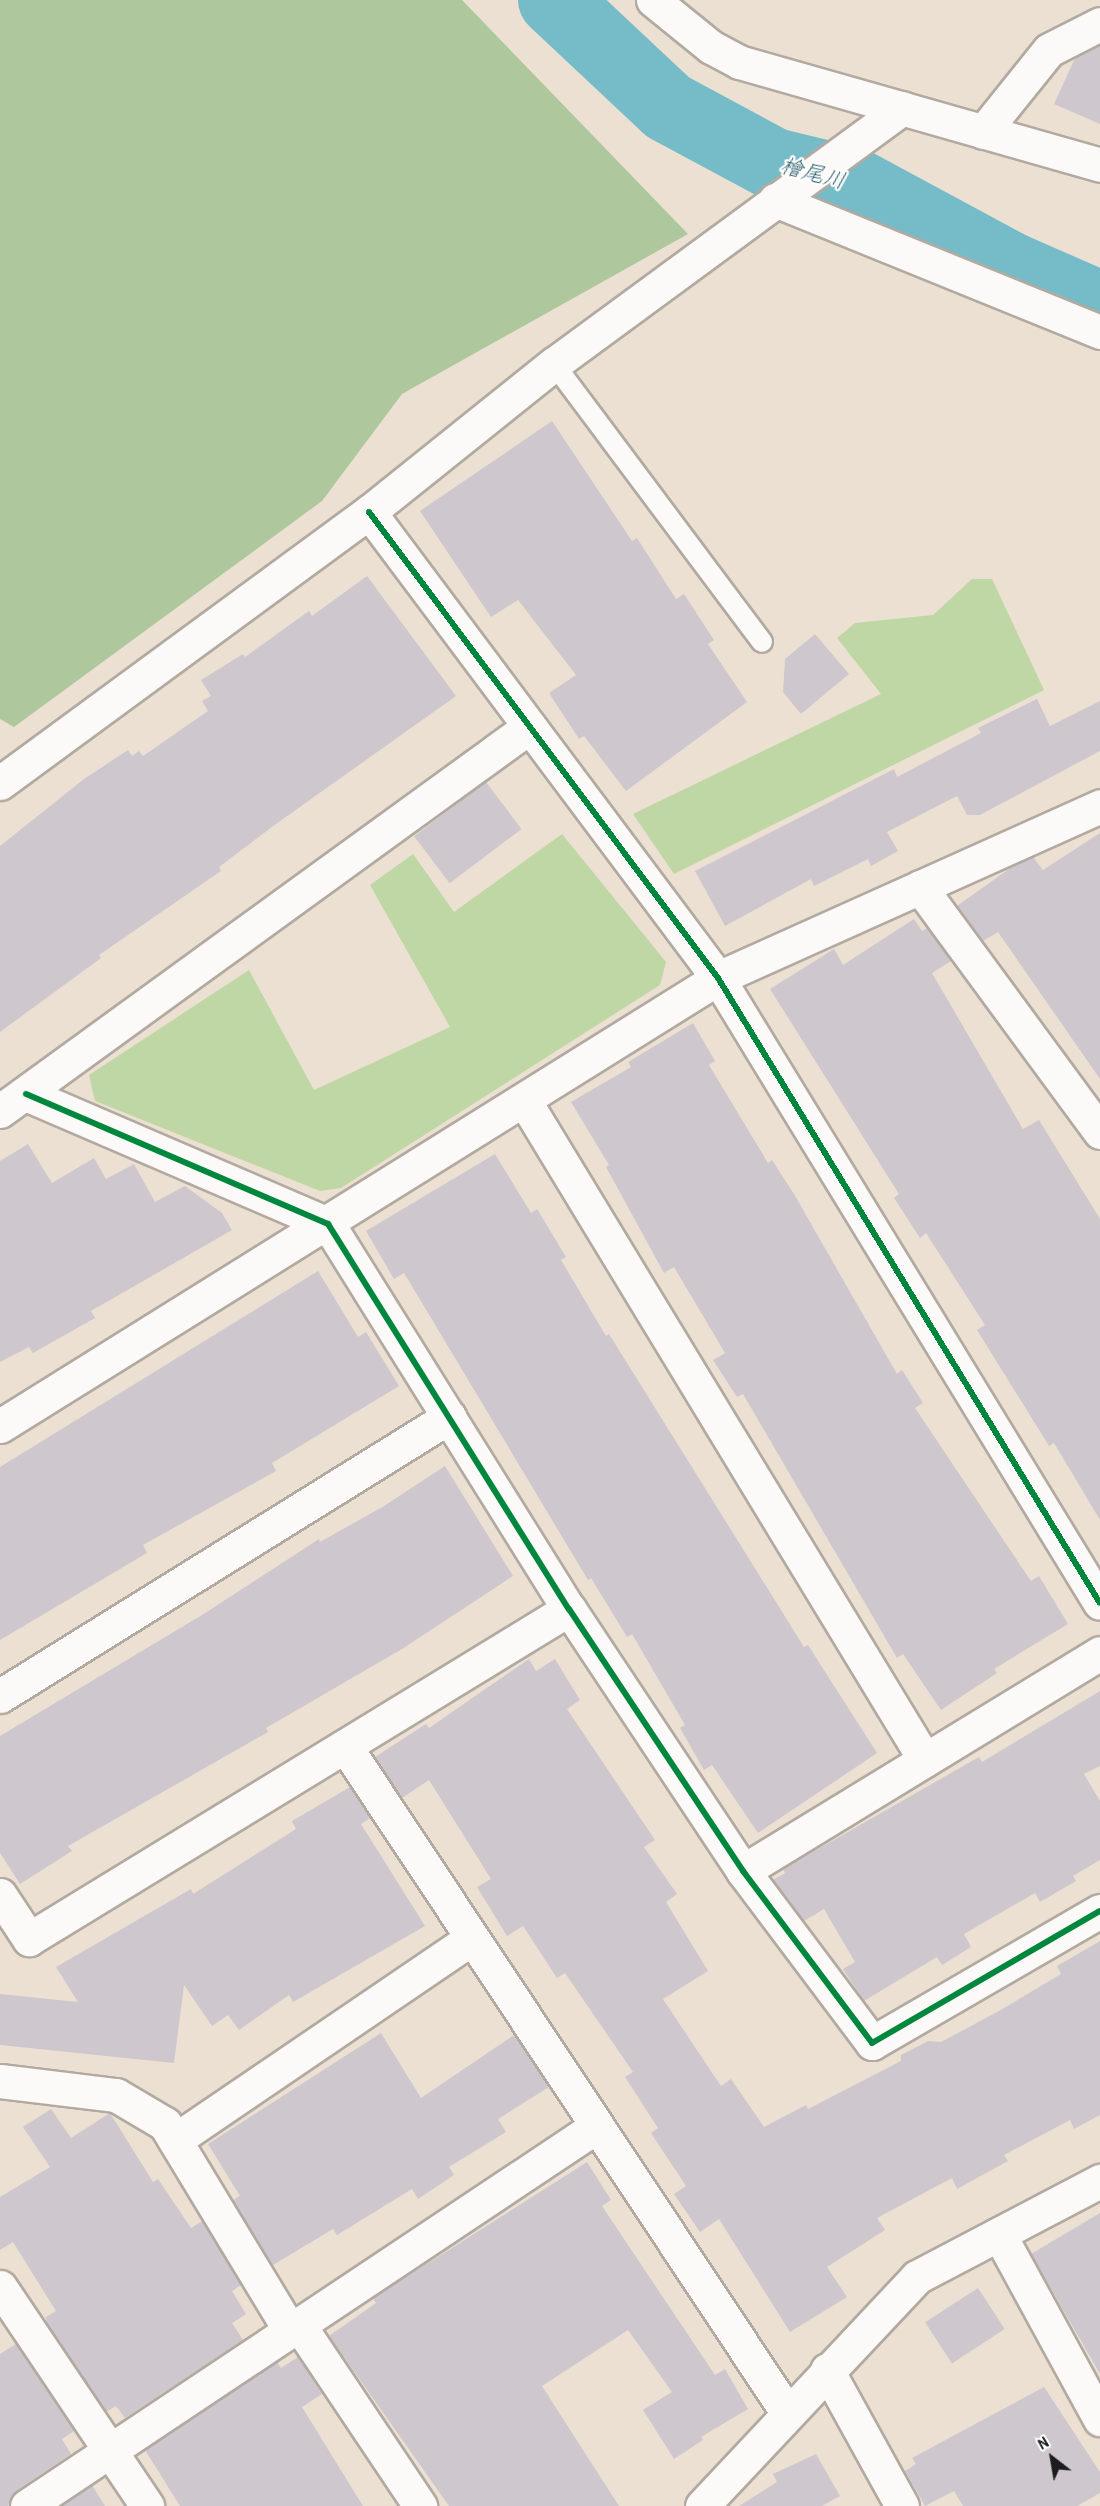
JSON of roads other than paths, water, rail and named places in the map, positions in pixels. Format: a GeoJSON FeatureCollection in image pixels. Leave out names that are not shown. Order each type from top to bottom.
{"type":"FeatureCollection","features":[{"type":"Feature","properties":{"kind":"street"},"geometry":{"type":"LineString","coordinates":[[653,0],[711,47],[739,62],[1100,165]]}},
{"type":"Feature","properties":{"kind":"street"},"geometry":{"type":"LineString","coordinates":[[983,132],[1049,50],[1100,24]]}},
{"type":"Feature","properties":{"kind":"street"},"geometry":{"type":"LineString","coordinates":[[0,783],[369,512],[554,364],[902,108]]}},
{"type":"Feature","properties":{"kind":"street"},"geometry":{"type":"LineString","coordinates":[[775,200],[1100,332]]}},
{"type":"Feature","properties":{"kind":"street"},"geometry":{"type":"LineString","coordinates":[[369,512],[718,978],[1100,1603]]}},
{"type":"Feature","properties":{"kind":"street"},"geometry":{"type":"LineString","coordinates":[[13,1102],[529,727]]}},
{"type":"Feature","properties":{"kind":"street"},"geometry":{"type":"LineString","coordinates":[[0,1426],[328,1224],[718,978],[1100,806]]}},
{"type":"Feature","properties":{"kind":"street"},"geometry":{"type":"LineString","coordinates":[[920,887],[1100,1132]]}},
{"type":"Feature","properties":{"kind":"street"},"geometry":{"type":"LineString","coordinates":[[524,1100],[925,1760]]}},
{"type":"Feature","properties":{"kind":"street"},"geometry":{"type":"LineString","coordinates":[[13,1102],[328,1224],[569,1609],[743,1871],[872,2043],[1100,1911]]}},
{"type":"Feature","properties":{"kind":"street"},"geometry":{"type":"LineString","coordinates":[[0,1696],[449,1418]]}},
{"type":"Feature","properties":{"kind":"street"},"geometry":{"type":"LineString","coordinates":[[0,1895],[28,1939],[569,1609]]}},
{"type":"Feature","properties":{"kind":"street"},"geometry":{"type":"LineString","coordinates":[[743,1871],[1100,1653]]}},
{"type":"Feature","properties":{"kind":"street"},"geometry":{"type":"LineString","coordinates":[[345,1746],[787,2412]]}},
{"type":"Feature","properties":{"kind":"street"},"geometry":{"type":"LineString","coordinates":[[175,2140],[472,1938]]}},
{"type":"Feature","properties":{"kind":"street"},"geometry":{"type":"LineString","coordinates":[[0,2081],[116,2095],[165,2124],[294,2327],[420,2506]]}},
{"type":"Feature","properties":{"kind":"street"},"geometry":{"type":"LineString","coordinates":[[27,2506],[597,2126]]}},
{"type":"Feature","properties":{"kind":"street"},"geometry":{"type":"LineString","coordinates":[[702,2506],[787,2412],[917,2277],[1100,2181]]}},
{"type":"Feature","properties":{"kind":"street"},"geometry":{"type":"LineString","coordinates":[[999,2234],[1100,2419]]}},
{"type":"Feature","properties":{"kind":"street"},"geometry":{"type":"LineString","coordinates":[[0,2287],[147,2506]]}},
{"type":"Feature","properties":{"kind":"street"},"geometry":{"type":"LineString","coordinates":[[827,2370],[902,2506]]}},
{"type":"Feature","properties":{"kind":"lane"},"geometry":{"type":"LineString","coordinates":[[554,364],[762,642]]}},
{"type":"Feature","properties":{"kind":"waterway","name":"檜尾川"},"geometry":{"type":"LineString","coordinates":[[554,0],[668,107],[774,164],[853,183],[1013,269],[1100,307]]}}]}
